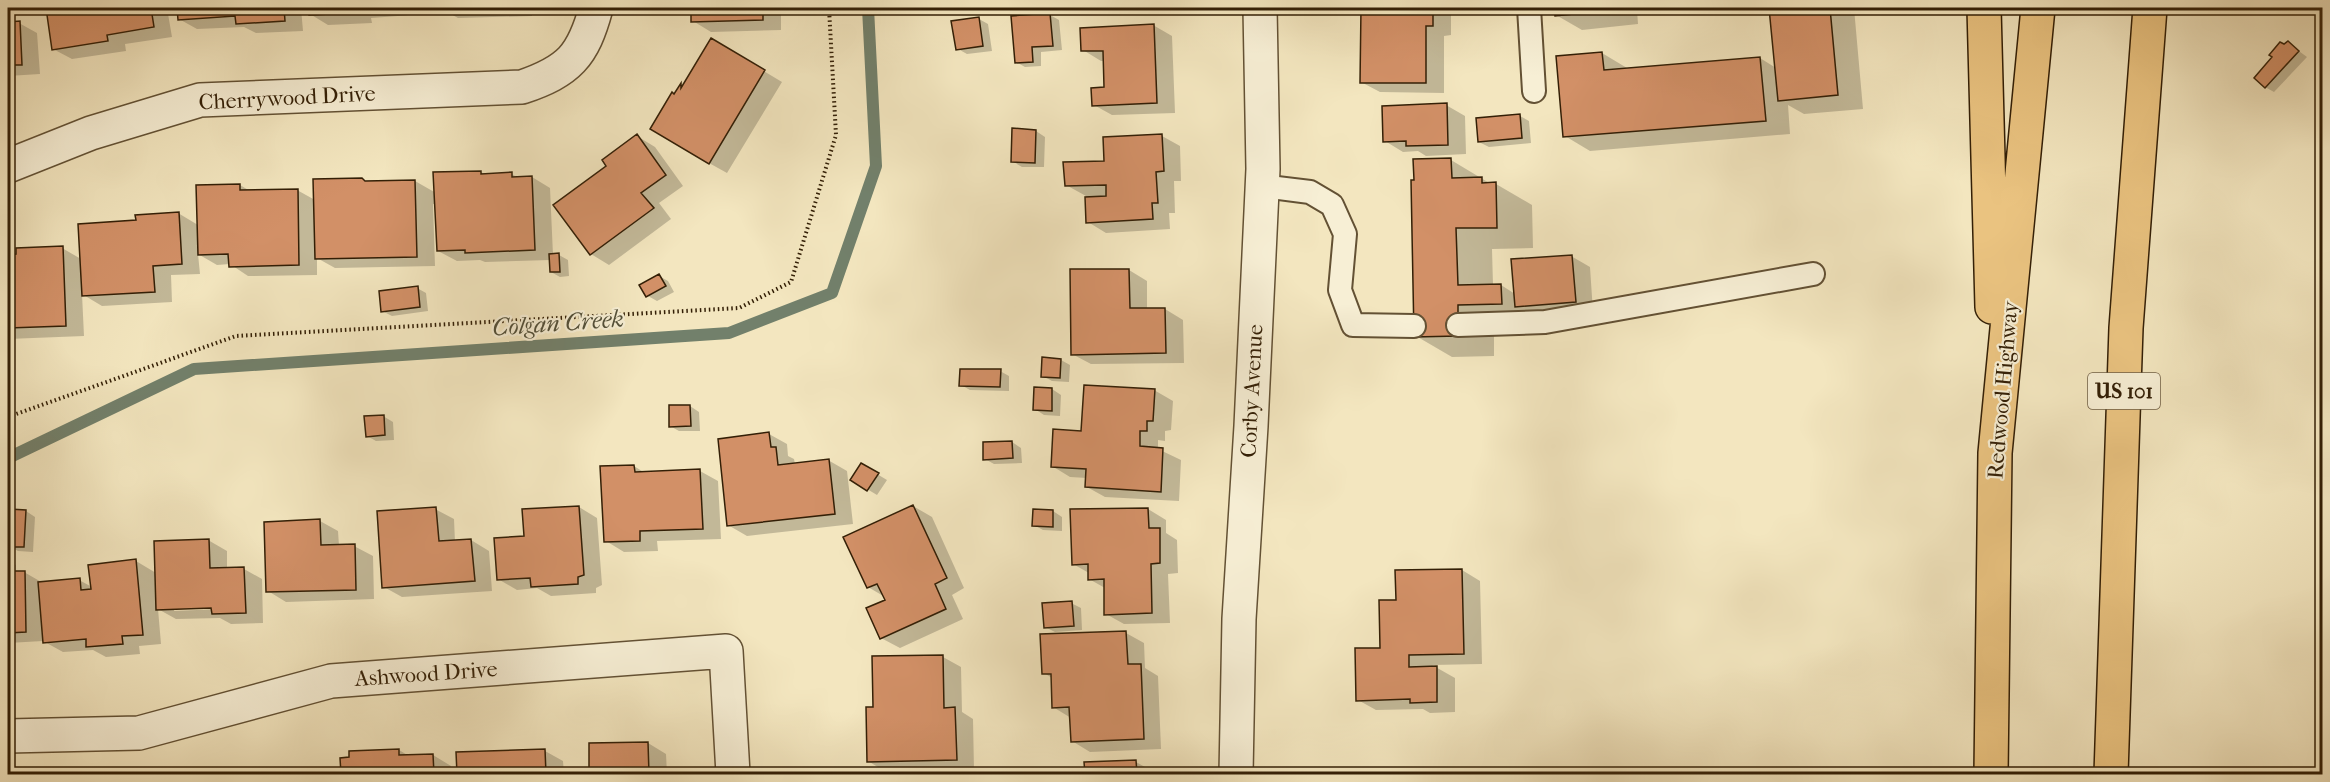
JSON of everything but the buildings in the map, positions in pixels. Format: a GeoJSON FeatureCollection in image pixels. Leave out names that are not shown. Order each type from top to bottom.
{"type":"FeatureCollection","features":[{"type":"Feature","properties":{"kind":"highway"},"geometry":{"type":"LineString","coordinates":[[1984,8],[1995,453]]}},
{"type":"Feature","properties":{"kind":"highway","name":"Redwood Highway"},"geometry":{"type":"LineString","coordinates":[[1991,774],[1995,453],[2038,8]]}},
{"type":"Feature","properties":{"kind":"highway","name":"US 101"},"geometry":{"type":"LineString","coordinates":[[2111,774],[2126,327],[2150,8]]}},
{"type":"Feature","properties":{"kind":"street","name":"Cherrywood Drive"},"geometry":{"type":"LineString","coordinates":[[8,166],[92,132],[200,100],[522,87],[548,78],[571,63],[590,33],[596,8]]}},
{"type":"Feature","properties":{"kind":"street","name":"Corby Avenue"},"geometry":{"type":"LineString","coordinates":[[1236,774],[1239,619],[1262,186],[1260,8]]}},
{"type":"Feature","properties":{"kind":"street","name":"Ashwood Drive"},"geometry":{"type":"LineString","coordinates":[[8,736],[139,733],[331,681],[726,651],[734,774]]}},
{"type":"Feature","properties":{"kind":"lane"},"geometry":{"type":"LineString","coordinates":[[1528,8],[1534,91]]}},
{"type":"Feature","properties":{"kind":"lane"},"geometry":{"type":"LineString","coordinates":[[1262,186],[1310,192],[1332,205],[1345,234],[1341,290],[1353,325],[1414,326]]}},
{"type":"Feature","properties":{"kind":"lane"},"geometry":{"type":"LineString","coordinates":[[1458,325],[1545,322],[1813,274]]}},
{"type":"Feature","properties":{"kind":"path"},"geometry":{"type":"LineString","coordinates":[[8,417],[236,336],[740,308],[791,282],[836,135],[829,8]]}},
{"type":"Feature","properties":{"kind":"waterway","name":"Colgan Creek"},"geometry":{"type":"LineString","coordinates":[[8,458],[194,369],[729,333],[832,293],[876,166],[868,8]]}}]}
